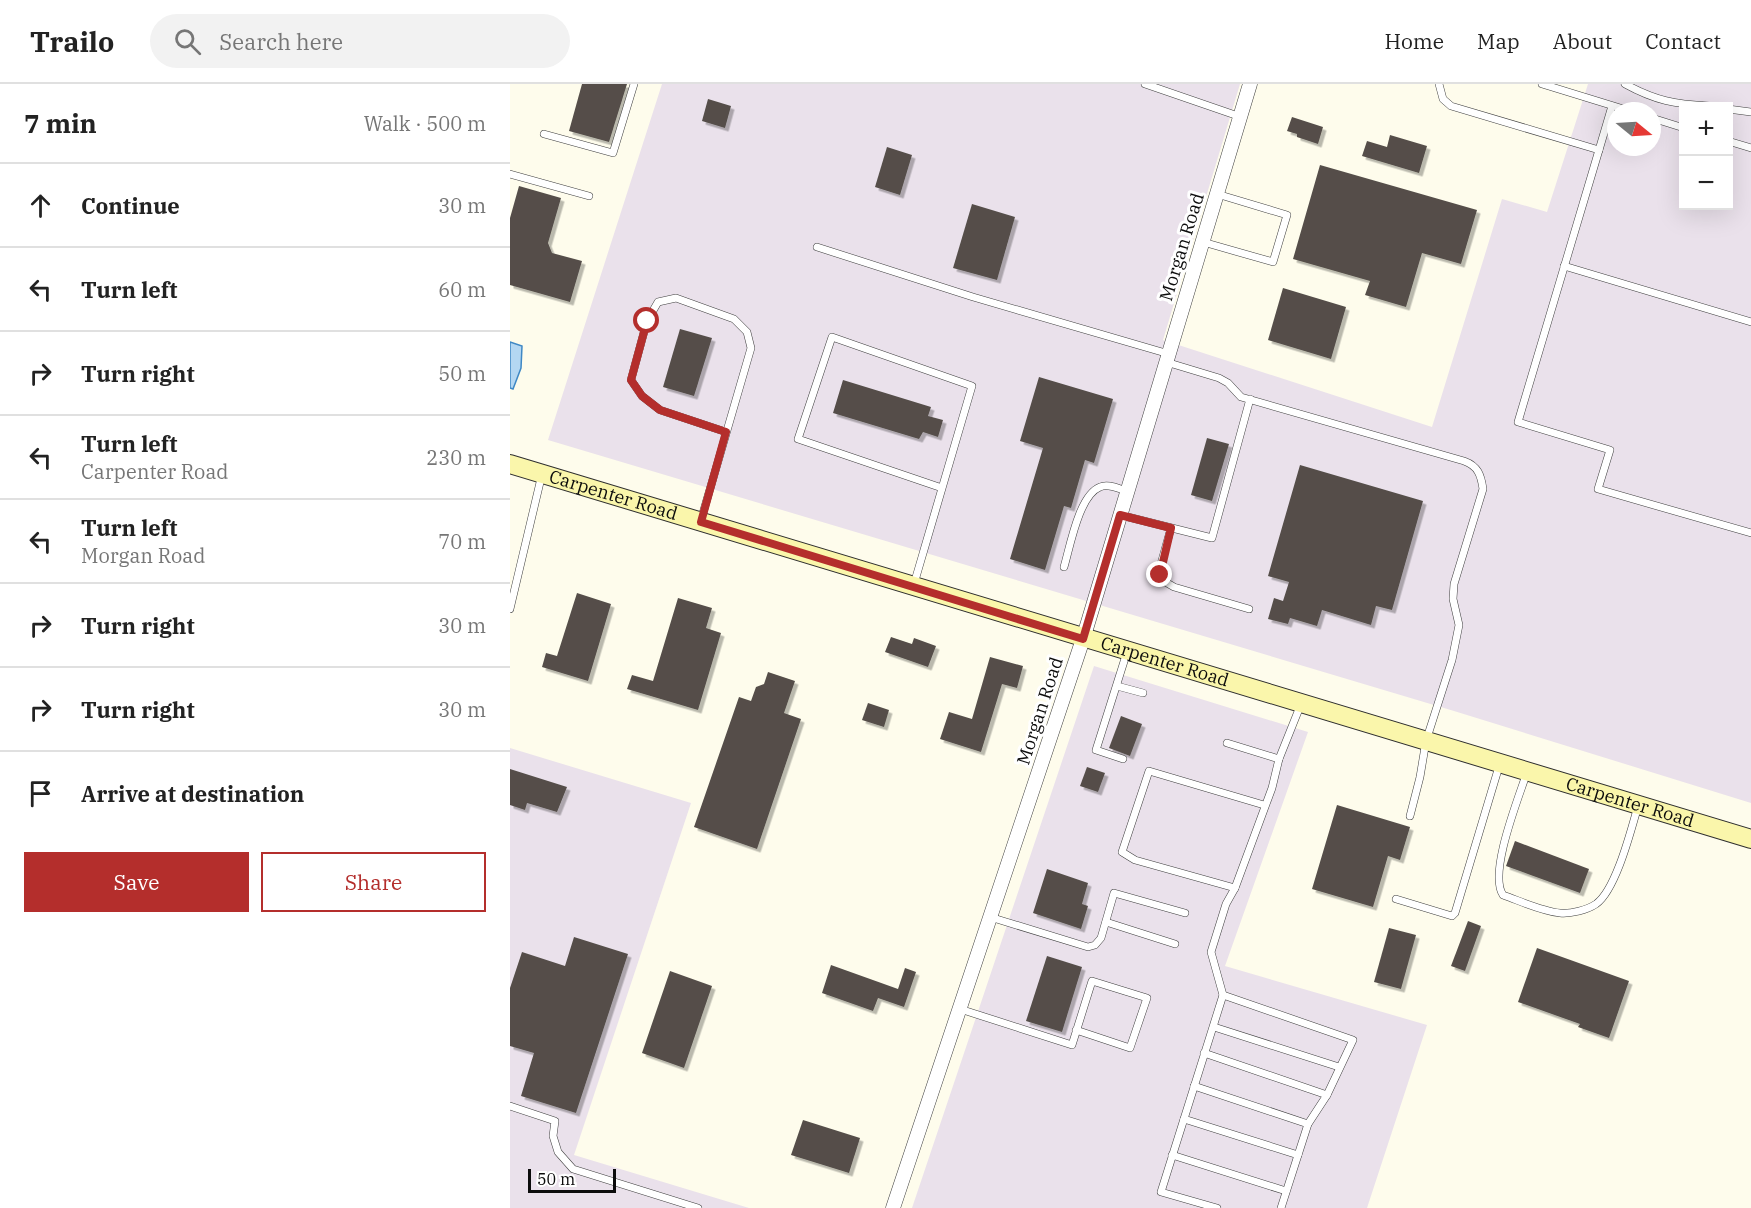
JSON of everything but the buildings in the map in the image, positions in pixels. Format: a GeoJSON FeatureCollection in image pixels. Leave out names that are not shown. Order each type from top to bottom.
{"type":"FeatureCollection","features":[{"type":"Feature","properties":{"kind":"main road","name":"Carpenter Road"},"geometry":{"type":"LineString","coordinates":[[510,465],[1751,839]]}},
{"type":"Feature","properties":{"kind":"street","name":"Morgan Road"},"geometry":{"type":"LineString","coordinates":[[893,1208],[1083,639],[1250,84]]}},
{"type":"Feature","properties":{"kind":"lane"},"geometry":{"type":"LineString","coordinates":[[544,134],[613,153],[634,84]]}},
{"type":"Feature","properties":{"kind":"lane"},"geometry":{"type":"LineString","coordinates":[[1145,84],[1240,117]]}},
{"type":"Feature","properties":{"kind":"lane"},"geometry":{"type":"LineString","coordinates":[[1439,84],[1443,99],[1451,106],[1599,150]]}},
{"type":"Feature","properties":{"kind":"lane"},"geometry":{"type":"LineString","coordinates":[[1542,84],[1607,104]]}},
{"type":"Feature","properties":{"kind":"lane"},"geometry":{"type":"LineString","coordinates":[[1625,84],[1647,96],[1679,104]]}},
{"type":"Feature","properties":{"kind":"lane"},"geometry":{"type":"LineString","coordinates":[[1733,110],[1751,112]]}},
{"type":"Feature","properties":{"kind":"lane"},"geometry":{"type":"LineString","coordinates":[[1661,121],[1679,127]]}},
{"type":"Feature","properties":{"kind":"lane"},"geometry":{"type":"LineString","coordinates":[[1607,123],[1518,422],[1610,450],[1598,489],[1751,533]]}},
{"type":"Feature","properties":{"kind":"lane"},"geometry":{"type":"LineString","coordinates":[[1733,143],[1751,148]]}},
{"type":"Feature","properties":{"kind":"lane"},"geometry":{"type":"LineString","coordinates":[[510,174],[589,196]]}},
{"type":"Feature","properties":{"kind":"lane"},"geometry":{"type":"LineString","coordinates":[[1203,242],[1274,262],[1287,215],[1217,194]]}},
{"type":"Feature","properties":{"kind":"lane"},"geometry":{"type":"LineString","coordinates":[[817,247],[1168,358],[1219,378],[1228,383],[1241,397],[1471,463],[1481,475],[1483,489],[1452,593],[1459,625],[1452,660],[1426,741],[1410,816]]}},
{"type":"Feature","properties":{"kind":"lane"},"geometry":{"type":"LineString","coordinates":[[1564,266],[1751,322]]}},
{"type":"Feature","properties":{"kind":"lane"},"geometry":{"type":"LineString","coordinates":[[701,522],[751,348],[747,332],[734,319],[676,298],[658,302],[647,321],[631,380],[642,396],[660,410],[726,432]]}},
{"type":"Feature","properties":{"kind":"lane"},"geometry":{"type":"LineString","coordinates":[[913,587],[972,386],[832,337],[798,439],[942,488]]}},
{"type":"Feature","properties":{"kind":"lane"},"geometry":{"type":"LineString","coordinates":[[1120,515],[1212,538],[1250,399]]}},
{"type":"Feature","properties":{"kind":"lane"},"geometry":{"type":"LineString","coordinates":[[510,609],[542,474]]}},
{"type":"Feature","properties":{"kind":"lane"},"geometry":{"type":"LineString","coordinates":[[1064,567],[1084,501],[1100,486],[1106,485],[1128,490]]}},
{"type":"Feature","properties":{"kind":"lane"},"geometry":{"type":"LineString","coordinates":[[1171,528],[1161,564],[1162,580],[1174,587],[1249,609]]}},
{"type":"Feature","properties":{"kind":"lane"},"geometry":{"type":"LineString","coordinates":[[1123,759],[1096,750],[1127,652]]}},
{"type":"Feature","properties":{"kind":"lane"},"geometry":{"type":"LineString","coordinates":[[1117,686],[1143,693]]}},
{"type":"Feature","properties":{"kind":"lane"},"geometry":{"type":"LineString","coordinates":[[1217,1208],[1161,1192],[1223,995],[1211,952],[1226,904],[1235,888],[1272,788],[1279,759],[1301,704]]}},
{"type":"Feature","properties":{"kind":"lane"},"geometry":{"type":"LineString","coordinates":[[1227,743],[1279,759]]}},
{"type":"Feature","properties":{"kind":"lane"},"geometry":{"type":"LineString","coordinates":[[1395,899],[1452,916],[1455,913],[1500,764]]}},
{"type":"Feature","properties":{"kind":"lane"},"geometry":{"type":"LineString","coordinates":[[1235,888],[1135,860],[1122,852],[1149,771],[1264,806]]}},
{"type":"Feature","properties":{"kind":"lane"},"geometry":{"type":"LineString","coordinates":[[1527,772],[1501,855],[1498,881],[1500,891],[1503,895],[1558,913],[1572,913],[1596,904],[1607,891],[1624,852],[1638,805]]}},
{"type":"Feature","properties":{"kind":"lane"},"geometry":{"type":"LineString","coordinates":[[990,917],[1088,947],[1095,945],[1101,938],[1114,892],[1185,913]]}},
{"type":"Feature","properties":{"kind":"lane"},"geometry":{"type":"LineString","coordinates":[[1106,922],[1175,944]]}},
{"type":"Feature","properties":{"kind":"lane"},"geometry":{"type":"LineString","coordinates":[[960,1009],[1072,1046],[1076,1030],[1092,981],[1147,998],[1130,1048],[1076,1030]]}},
{"type":"Feature","properties":{"kind":"lane"},"geometry":{"type":"LineString","coordinates":[[1223,995],[1353,1040],[1327,1095],[1308,1124],[1281,1208]]}},
{"type":"Feature","properties":{"kind":"lane"},"geometry":{"type":"LineString","coordinates":[[1214,1027],[1339,1067]]}},
{"type":"Feature","properties":{"kind":"lane"},"geometry":{"type":"LineString","coordinates":[[1204,1053],[1327,1095]]}},
{"type":"Feature","properties":{"kind":"lane"},"geometry":{"type":"LineString","coordinates":[[1194,1086],[1308,1124]]}},
{"type":"Feature","properties":{"kind":"lane"},"geometry":{"type":"LineString","coordinates":[[510,1106],[555,1121],[553,1136],[558,1152],[573,1169],[698,1208]]}},
{"type":"Feature","properties":{"kind":"lane"},"geometry":{"type":"LineString","coordinates":[[1184,1119],[1298,1155]]}},
{"type":"Feature","properties":{"kind":"lane"},"geometry":{"type":"LineString","coordinates":[[1172,1155],[1286,1191]]}},
{"type":"Feature","properties":{"kind":"shaded area"},"geometry":{"type":"Polygon","coordinates":[[[662,84],[1240,84],[1163,340],[1432,427],[1502,199],[1547,212],[1588,84],[1751,84],[1751,803],[1454,711],[548,440],[662,84]]]}},
{"type":"Feature","properties":{"kind":"shaded area"},"geometry":{"type":"Polygon","coordinates":[[[1094,666],[1308,732],[1225,966],[1427,1025],[1367,1208],[912,1208],[1094,666]]]}},
{"type":"Feature","properties":{"kind":"shaded area"},"geometry":{"type":"Polygon","coordinates":[[[510,748],[691,803],[574,1155],[749,1208],[510,1208],[510,748]]]}},
{"type":"Feature","properties":{"kind":"water"},"geometry":{"type":"Polygon","coordinates":[[[510,342],[522,346],[521,368],[513,389],[510,388],[510,342]]]}},
{"type":"Feature","properties":{"kind":"route"},"geometry":{"type":"LineString","coordinates":[[647,321],[631,380],[642,396],[660,410],[726,432],[701,522],[1083,639],[1120,515],[1171,528],[1160,575]]}}]}
